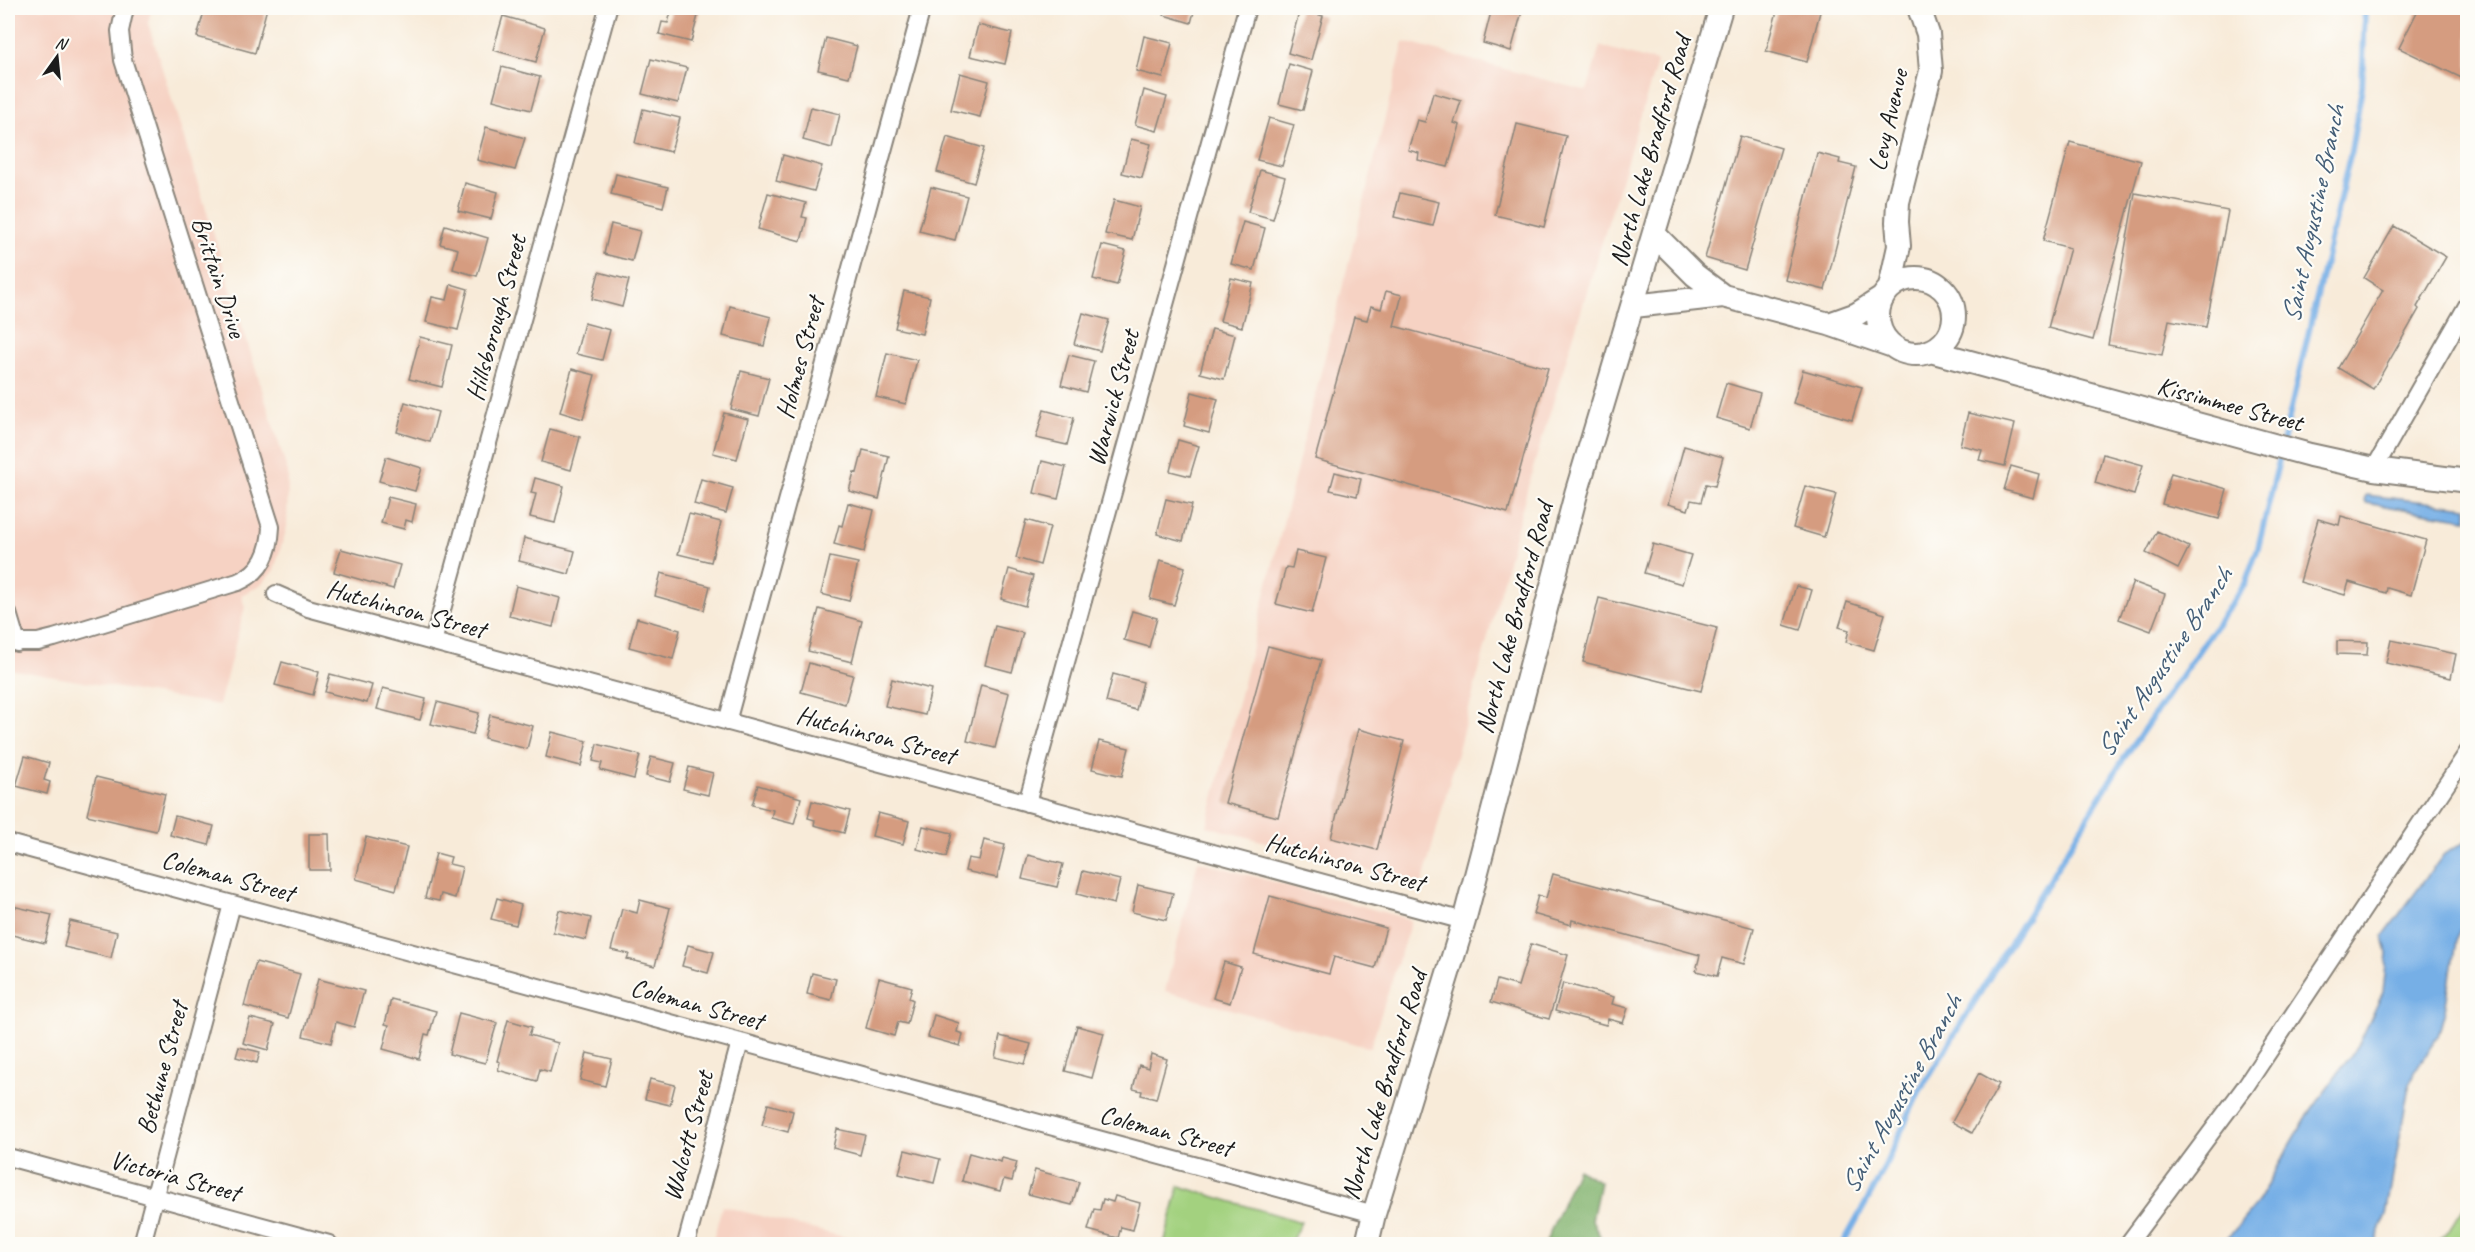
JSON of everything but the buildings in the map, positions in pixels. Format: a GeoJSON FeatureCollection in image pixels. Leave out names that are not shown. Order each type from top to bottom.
{"type":"FeatureCollection","features":[{"type":"Feature","properties":{"kind":"street","name":"Brittain Drive"},"geometry":{"type":"LineString","coordinates":[[12,643],[54,638],[250,578],[258,570],[268,550],[271,527],[123,60],[120,31],[125,8]]}},
{"type":"Feature","properties":{"kind":"street","name":"Hillsborough Street"},"geometry":{"type":"LineString","coordinates":[[434,642],[608,8]]}},
{"type":"Feature","properties":{"kind":"street","name":"Holmes Street"},"geometry":{"type":"LineString","coordinates":[[727,722],[922,8]]}},
{"type":"Feature","properties":{"kind":"street","name":"Warwick Street"},"geometry":{"type":"LineString","coordinates":[[1027,803],[1247,8]]}},
{"type":"Feature","properties":{"kind":"street","name":"North Lake Bradford Road"},"geometry":{"type":"LineString","coordinates":[[1366,1245],[1464,921],[1576,494],[1634,306],[1721,8]]}},
{"type":"Feature","properties":{"kind":"street","name":"Levy Avenue"},"geometry":{"type":"LineString","coordinates":[[1886,293],[1899,246],[1898,202],[1931,71],[1928,34],[1919,8]]}},
{"type":"Feature","properties":{"kind":"street"},"geometry":{"type":"LineString","coordinates":[[1655,235],[1695,275],[1723,296]]}},
{"type":"Feature","properties":{"kind":"street"},"geometry":{"type":"LineString","coordinates":[[1634,306],[1723,296],[1829,324],[1911,353],[1930,351],[1947,339],[1954,320],[1954,307],[1948,295],[1939,285],[1914,269],[1899,246]]}},
{"type":"Feature","properties":{"kind":"street"},"geometry":{"type":"LineString","coordinates":[[1829,324],[1857,314],[1901,280],[1914,277],[1928,279]]}},
{"type":"Feature","properties":{"kind":"street"},"geometry":{"type":"LineString","coordinates":[[1886,293],[1878,310],[1878,324],[1884,336],[1893,346]]}},
{"type":"Feature","properties":{"kind":"street"},"geometry":{"type":"LineString","coordinates":[[2374,469],[2468,304]]}},
{"type":"Feature","properties":{"kind":"street"},"geometry":{"type":"LineString","coordinates":[[1954,320],[1967,348],[1980,366]]}},
{"type":"Feature","properties":{"kind":"street","name":"Kissimmee Street"},"geometry":{"type":"LineString","coordinates":[[1930,351],[2310,455],[2374,469],[2468,481]]}},
{"type":"Feature","properties":{"kind":"street","name":"Hutchinson Street"},"geometry":{"type":"LineString","coordinates":[[276,594],[308,608],[1464,921]]}},
{"type":"Feature","properties":{"kind":"street"},"geometry":{"type":"LineString","coordinates":[[8,613],[12,643]]}},
{"type":"Feature","properties":{"kind":"street"},"geometry":{"type":"LineString","coordinates":[[2128,1245],[2251,1080],[2468,752]]}},
{"type":"Feature","properties":{"kind":"street","name":"Coleman Street"},"geometry":{"type":"LineString","coordinates":[[8,843],[1374,1214]]}},
{"type":"Feature","properties":{"kind":"street","name":"Bethune Street"},"geometry":{"type":"LineString","coordinates":[[142,1245],[232,904]]}},
{"type":"Feature","properties":{"kind":"street","name":"Walcott Street"},"geometry":{"type":"LineString","coordinates":[[686,1245],[740,1042]]}},
{"type":"Feature","properties":{"kind":"street","name":"Victoria Street"},"geometry":{"type":"LineString","coordinates":[[8,1157],[329,1245]]}},
{"type":"Feature","properties":{"kind":"shaded area"},"geometry":{"type":"Polygon","coordinates":[[[8,8],[152,8],[148,23],[288,473],[287,527],[274,570],[260,586],[241,595],[245,607],[219,705],[8,669],[8,8]]]}},
{"type":"Feature","properties":{"kind":"shaded area"},"geometry":{"type":"Polygon","coordinates":[[[1404,42],[1587,91],[1600,46],[1657,62],[1531,475],[1422,885],[1207,826],[1404,42]]]}},
{"type":"Feature","properties":{"kind":"shaded area"},"geometry":{"type":"Polygon","coordinates":[[[1198,861],[1411,921],[1370,1048],[1165,991],[1198,861]]]}},
{"type":"Feature","properties":{"kind":"shaded area"},"geometry":{"type":"Polygon","coordinates":[[[722,1206],[795,1225],[873,1244],[712,1244],[722,1206]]]}},
{"type":"Feature","properties":{"kind":"green space"},"geometry":{"type":"Polygon","coordinates":[[[1577,1169],[1600,1182],[1592,1220],[1600,1236],[1595,1244],[1545,1244],[1577,1169]]]}},
{"type":"Feature","properties":{"kind":"green space"},"geometry":{"type":"Polygon","coordinates":[[[1179,1186],[1301,1222],[1290,1244],[1164,1244],[1179,1186]]]}},
{"type":"Feature","properties":{"kind":"green space"},"geometry":{"type":"Polygon","coordinates":[[[2467,1202],[2467,1244],[2435,1244],[2450,1228],[2467,1202]]]}},
{"type":"Feature","properties":{"kind":"water"},"geometry":{"type":"Polygon","coordinates":[[[2366,495],[2467,507],[2467,519],[2366,503],[2364,500],[2366,495]]]}},
{"type":"Feature","properties":{"kind":"water"},"geometry":{"type":"Polygon","coordinates":[[[2467,841],[2467,919],[2456,941],[2445,1011],[2438,1036],[2414,1072],[2408,1091],[2386,1215],[2375,1244],[2223,1244],[2256,1204],[2306,1118],[2359,1044],[2383,992],[2387,954],[2383,936],[2444,854],[2467,841]]]}},
{"type":"Feature","properties":{"kind":"waterway","name":"Saint Augustine Branch"},"geometry":{"type":"LineString","coordinates":[[2283,442],[2351,151],[2362,87],[2365,8]]}},
{"type":"Feature","properties":{"kind":"waterway","name":"Saint Augustine Branch"},"geometry":{"type":"LineString","coordinates":[[1843,1244],[1877,1183],[1919,1092],[2124,758],[2245,584],[2258,548],[2281,452]]}}]}
